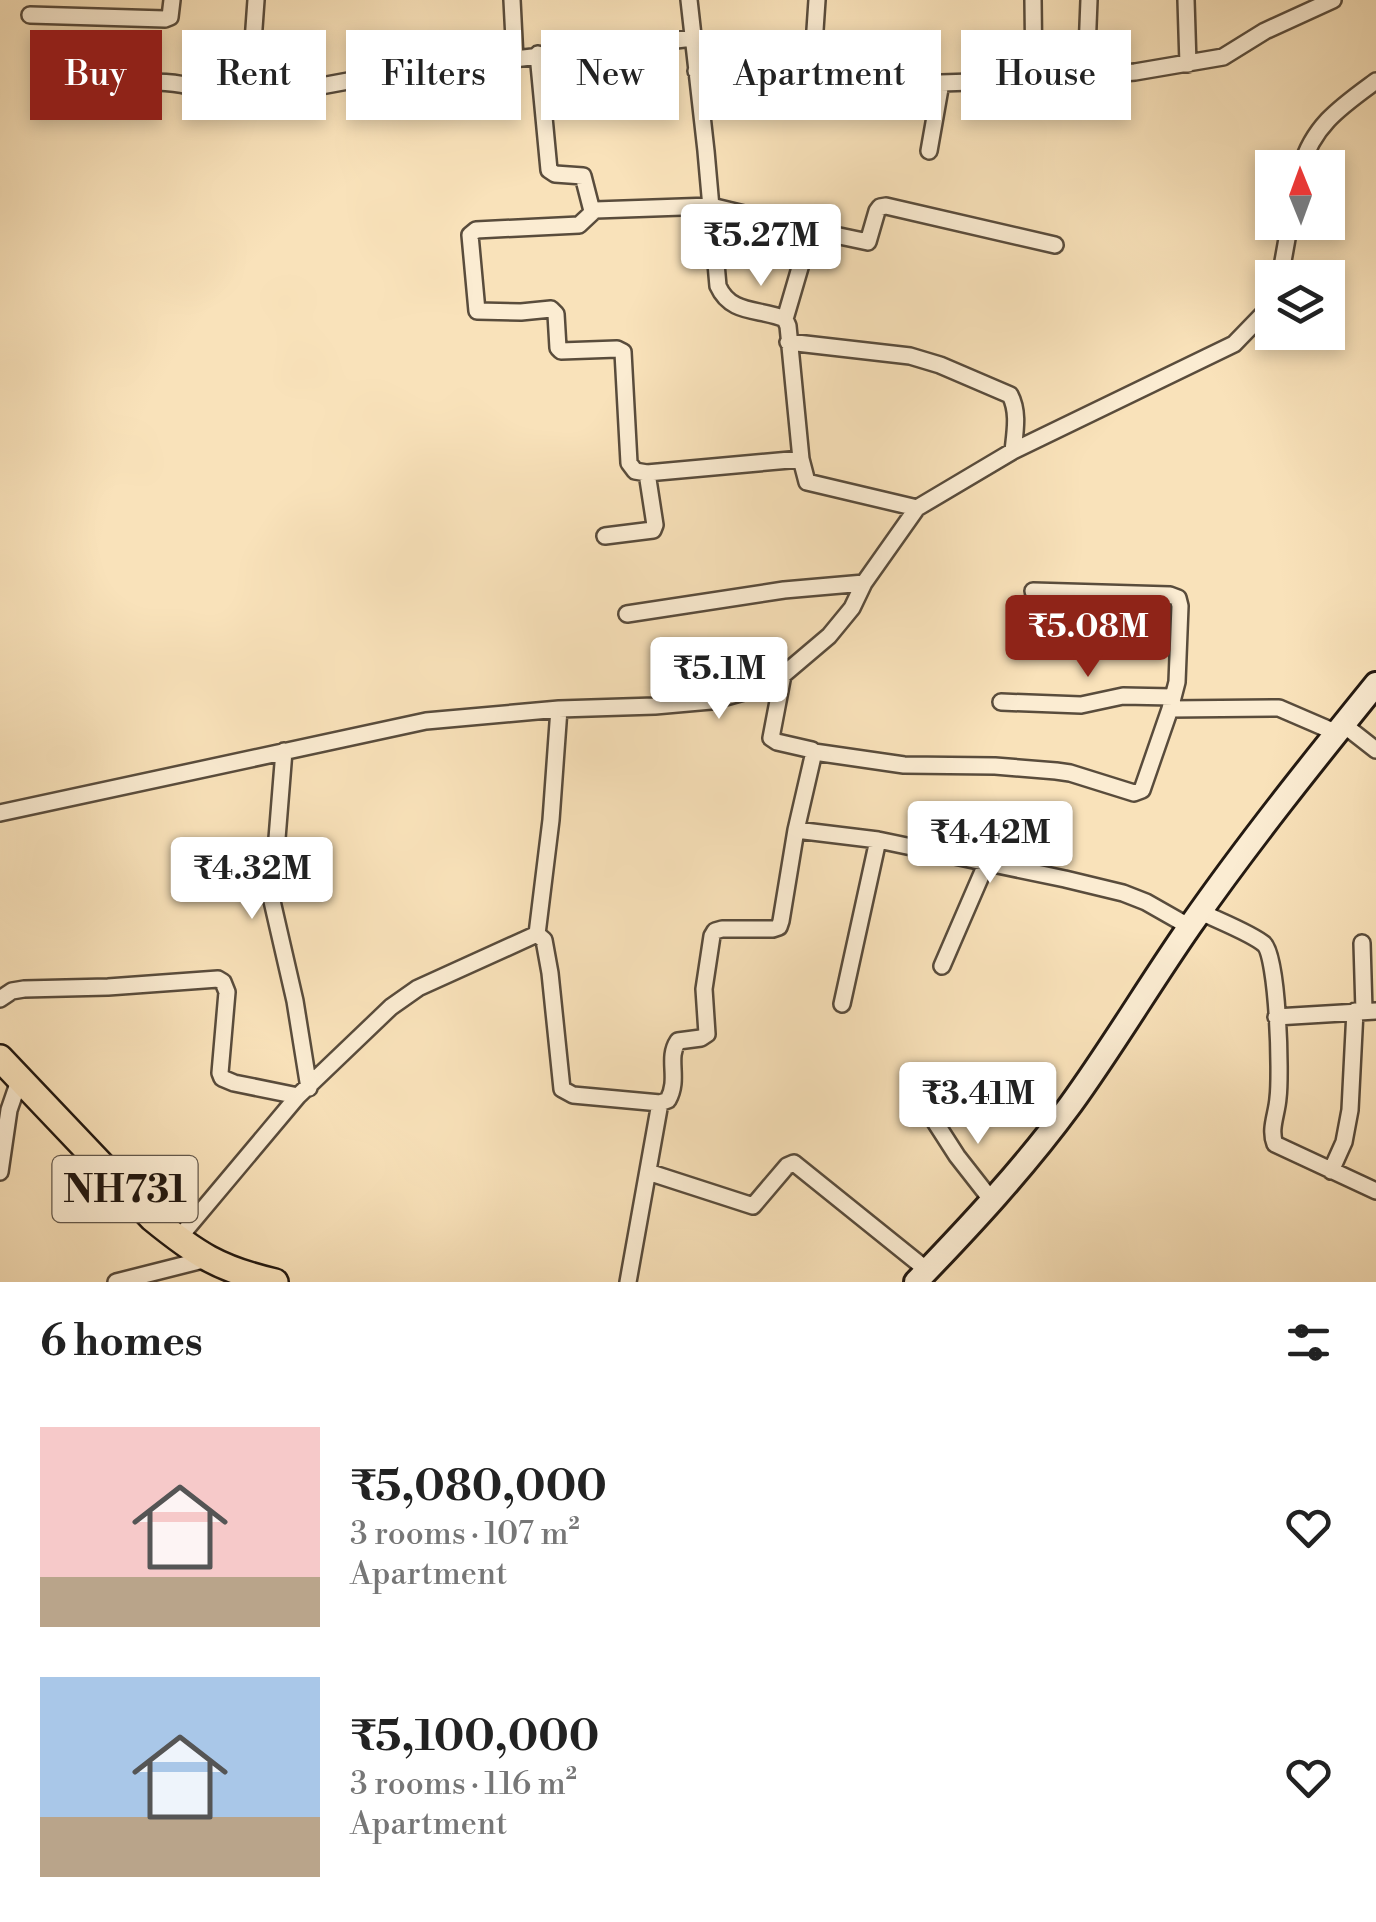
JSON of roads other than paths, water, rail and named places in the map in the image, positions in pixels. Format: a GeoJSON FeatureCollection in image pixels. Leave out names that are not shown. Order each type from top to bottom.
{"type":"FeatureCollection","features":[{"type":"Feature","properties":{"kind":"highway","name":"NH731"},"geometry":{"type":"LineString","coordinates":[[0,1058],[152,1218],[178,1240],[207,1259],[275,1282]]}},
{"type":"Feature","properties":{"kind":"main road"},"geometry":{"type":"LineString","coordinates":[[922,1276],[993,1202],[1032,1154],[1120,1035],[1195,920],[1376,684]]}},
{"type":"Feature","properties":{"kind":"street"},"geometry":{"type":"LineString","coordinates":[[30,14],[165,19],[170,17],[172,0]]}},
{"type":"Feature","properties":{"kind":"street"},"geometry":{"type":"LineString","coordinates":[[254,30],[256,0]]}},
{"type":"Feature","properties":{"kind":"street"},"geometry":{"type":"LineString","coordinates":[[512,0],[513,30]]}},
{"type":"Feature","properties":{"kind":"street"},"geometry":{"type":"LineString","coordinates":[[690,0],[718,286],[734,306],[785,319]]}},
{"type":"Feature","properties":{"kind":"street"},"geometry":{"type":"LineString","coordinates":[[815,30],[817,0]]}},
{"type":"Feature","properties":{"kind":"street"},"geometry":{"type":"LineString","coordinates":[[1033,0],[1033,30]]}},
{"type":"Feature","properties":{"kind":"street"},"geometry":{"type":"LineString","coordinates":[[1088,30],[1089,0]]}},
{"type":"Feature","properties":{"kind":"street"},"geometry":{"type":"LineString","coordinates":[[1186,0],[1188,64]]}},
{"type":"Feature","properties":{"kind":"street"},"geometry":{"type":"LineString","coordinates":[[1131,71],[1223,56],[1265,31],[1334,0]]}},
{"type":"Feature","properties":{"kind":"street"},"geometry":{"type":"LineString","coordinates":[[521,58],[693,38]]}},
{"type":"Feature","properties":{"kind":"street"},"geometry":{"type":"LineString","coordinates":[[538,54],[550,170],[555,174],[583,176],[592,210]]}},
{"type":"Feature","properties":{"kind":"street"},"geometry":{"type":"LineString","coordinates":[[1307,150],[1321,126],[1376,80]]}},
{"type":"Feature","properties":{"kind":"street"},"geometry":{"type":"LineString","coordinates":[[941,83],[961,82]]}},
{"type":"Feature","properties":{"kind":"street"},"geometry":{"type":"LineString","coordinates":[[929,151],[934,120]]}},
{"type":"Feature","properties":{"kind":"street"},"geometry":{"type":"LineString","coordinates":[[592,210],[712,206],[868,242],[877,211],[886,206],[1055,245]]}},
{"type":"Feature","properties":{"kind":"street"},"geometry":{"type":"LineString","coordinates":[[592,210],[579,225],[472,232],[476,310],[480,313],[551,308],[556,314],[561,351],[621,350],[628,464],[635,471],[801,460]]}},
{"type":"Feature","properties":{"kind":"street"},"geometry":{"type":"LineString","coordinates":[[811,230],[785,319],[801,460],[807,482],[917,508]]}},
{"type":"Feature","properties":{"kind":"street"},"geometry":{"type":"LineString","coordinates":[[0,813],[426,721],[711,701],[758,688],[783,675],[829,636],[852,608],[864,582],[917,508],[1013,451],[1234,344],[1255,322]]}},
{"type":"Feature","properties":{"kind":"street"},"geometry":{"type":"LineString","coordinates":[[788,342],[910,356],[1010,395],[1016,421],[1013,451]]}},
{"type":"Feature","properties":{"kind":"street"},"geometry":{"type":"LineString","coordinates":[[605,536],[653,530],[647,473]]}},
{"type":"Feature","properties":{"kind":"street"},"geometry":{"type":"LineString","coordinates":[[628,614],[864,582]]}},
{"type":"Feature","properties":{"kind":"street"},"geometry":{"type":"LineString","coordinates":[[783,675],[772,741],[814,752],[904,765],[1056,771],[1139,792],[1145,786],[1172,703],[1178,667],[1180,606],[1176,596],[1033,591]]}},
{"type":"Feature","properties":{"kind":"street"},"geometry":{"type":"LineString","coordinates":[[1001,702],[1064,706],[1123,696],[1172,703],[1279,708],[1340,729],[1376,750]]}},
{"type":"Feature","properties":{"kind":"street"},"geometry":{"type":"LineString","coordinates":[[537,934],[559,710]]}},
{"type":"Feature","properties":{"kind":"street"},"geometry":{"type":"LineString","coordinates":[[284,752],[272,902],[295,1001],[303,1092]]}},
{"type":"Feature","properties":{"kind":"street"},"geometry":{"type":"LineString","coordinates":[[537,934],[544,940],[550,973],[562,1089],[573,1095],[660,1103],[668,1100],[674,1084],[674,1047],[678,1041],[707,1034],[704,989],[715,931],[778,927],[814,752]]}},
{"type":"Feature","properties":{"kind":"street"},"geometry":{"type":"LineString","coordinates":[[796,830],[878,840],[1123,893],[1266,946],[1274,975],[1276,1016],[1278,1097],[1272,1139],[1282,1148],[1376,1191]]}},
{"type":"Feature","properties":{"kind":"street"},"geometry":{"type":"LineString","coordinates":[[842,1004],[878,840]]}},
{"type":"Feature","properties":{"kind":"street"},"geometry":{"type":"LineString","coordinates":[[942,966],[987,862]]}},
{"type":"Feature","properties":{"kind":"street"},"geometry":{"type":"LineString","coordinates":[[178,1240],[303,1092],[392,1008],[418,988],[537,934]]}},
{"type":"Feature","properties":{"kind":"street"},"geometry":{"type":"LineString","coordinates":[[1331,1170],[1344,1142],[1365,1011],[1362,943]]}},
{"type":"Feature","properties":{"kind":"street"},"geometry":{"type":"LineString","coordinates":[[0,999],[24,989],[218,979],[224,982],[227,992],[222,1078],[234,1084],[303,1092]]}},
{"type":"Feature","properties":{"kind":"street"},"geometry":{"type":"LineString","coordinates":[[1276,1016],[1365,1011]]}},
{"type":"Feature","properties":{"kind":"street"},"geometry":{"type":"LineString","coordinates":[[0,1172],[9,1110],[20,1078]]}},
{"type":"Feature","properties":{"kind":"street"},"geometry":{"type":"LineString","coordinates":[[628,1282],[660,1103]]}},
{"type":"Feature","properties":{"kind":"street"},"geometry":{"type":"LineString","coordinates":[[930,1114],[956,1156],[993,1202]]}},
{"type":"Feature","properties":{"kind":"street"},"geometry":{"type":"LineString","coordinates":[[648,1172],[753,1206],[794,1163],[922,1276]]}},
{"type":"Feature","properties":{"kind":"street"},"geometry":{"type":"LineString","coordinates":[[116,1282],[207,1259]]}}]}
